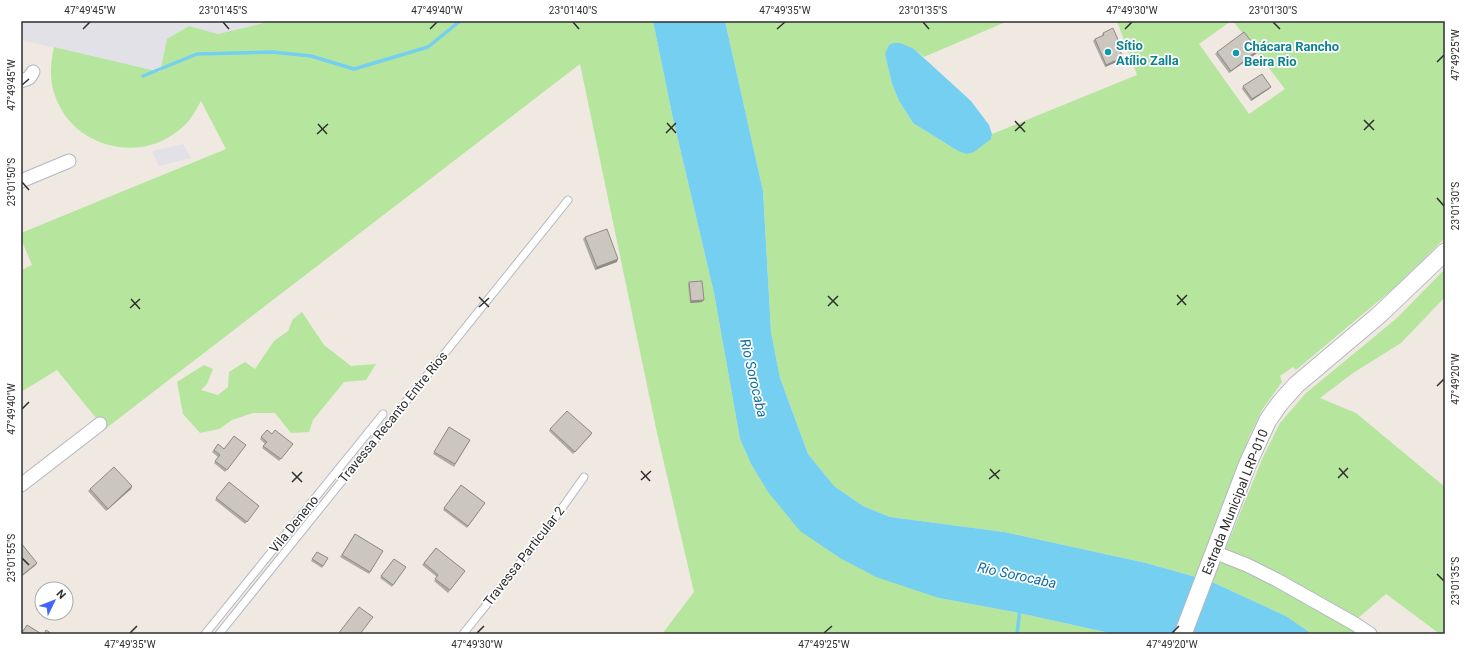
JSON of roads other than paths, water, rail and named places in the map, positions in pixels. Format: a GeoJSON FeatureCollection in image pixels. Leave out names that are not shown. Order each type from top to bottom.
{"type":"FeatureCollection","features":[{"type":"Feature","properties":{"kind":"street"},"geometry":{"type":"LineString","coordinates":[[21,81],[29,78],[33,72]]}},
{"type":"Feature","properties":{"kind":"street"},"geometry":{"type":"LineString","coordinates":[[21,181],[69,161]]}},
{"type":"Feature","properties":{"kind":"street","name":"Estrada Municipal LRP-010"},"geometry":{"type":"LineString","coordinates":[[1183,634],[1248,463],[1268,420],[1296,385],[1379,315],[1445,252]]}},
{"type":"Feature","properties":{"kind":"street"},"geometry":{"type":"LineString","coordinates":[[21,485],[100,424]]}},
{"type":"Feature","properties":{"kind":"street"},"geometry":{"type":"LineString","coordinates":[[1212,558],[1247,565],[1356,624],[1370,634]]}},
{"type":"Feature","properties":{"kind":"lane","name":"Travessa Recanto Entre Rios"},"geometry":{"type":"LineString","coordinates":[[219,634],[568,200]]}},
{"type":"Feature","properties":{"kind":"lane","name":"Vila Deneno"},"geometry":{"type":"LineString","coordinates":[[205,634],[382,414]]}},
{"type":"Feature","properties":{"kind":"lane","name":"Travessa Particular 2"},"geometry":{"type":"LineString","coordinates":[[463,634],[545,532],[584,477]]}},
{"type":"Feature","properties":{"kind":"water","name":"Rio Sorocaba"},"geometry":{"type":"Polygon","coordinates":[[[653,21],[725,21],[763,191],[771,332],[780,378],[808,454],[834,486],[863,506],[890,517],[1004,532],[1146,563],[1196,577],[1212,582],[1286,616],[1312,634],[1114,634],[1019,613],[939,598],[876,577],[840,558],[800,531],[768,492],[751,464],[740,439],[714,293],[672,114],[653,21]]]}},
{"type":"Feature","properties":{"kind":"water"},"geometry":{"type":"Polygon","coordinates":[[[900,43],[914,49],[971,101],[989,125],[992,134],[991,139],[974,152],[967,154],[958,151],[913,123],[899,101],[892,84],[885,54],[889,45],[900,43]]]}},
{"type":"Feature","properties":{"kind":"waterway"},"geometry":{"type":"LineString","coordinates":[[143,76],[197,54],[272,52],[311,56],[354,69],[428,47],[460,21]]}},
{"type":"Feature","properties":{"kind":"waterway"},"geometry":{"type":"LineString","coordinates":[[1017,634],[1020,609]]}},
{"type":"Feature","properties":{"kind":"place","name":"Sítio Atílio Zalla"},"geometry":{"type":"Point","coordinates":[1108,52]}},
{"type":"Feature","properties":{"kind":"place","name":"Chácara Rancho Beira Rio"},"geometry":{"type":"Point","coordinates":[1236,53]}}]}
